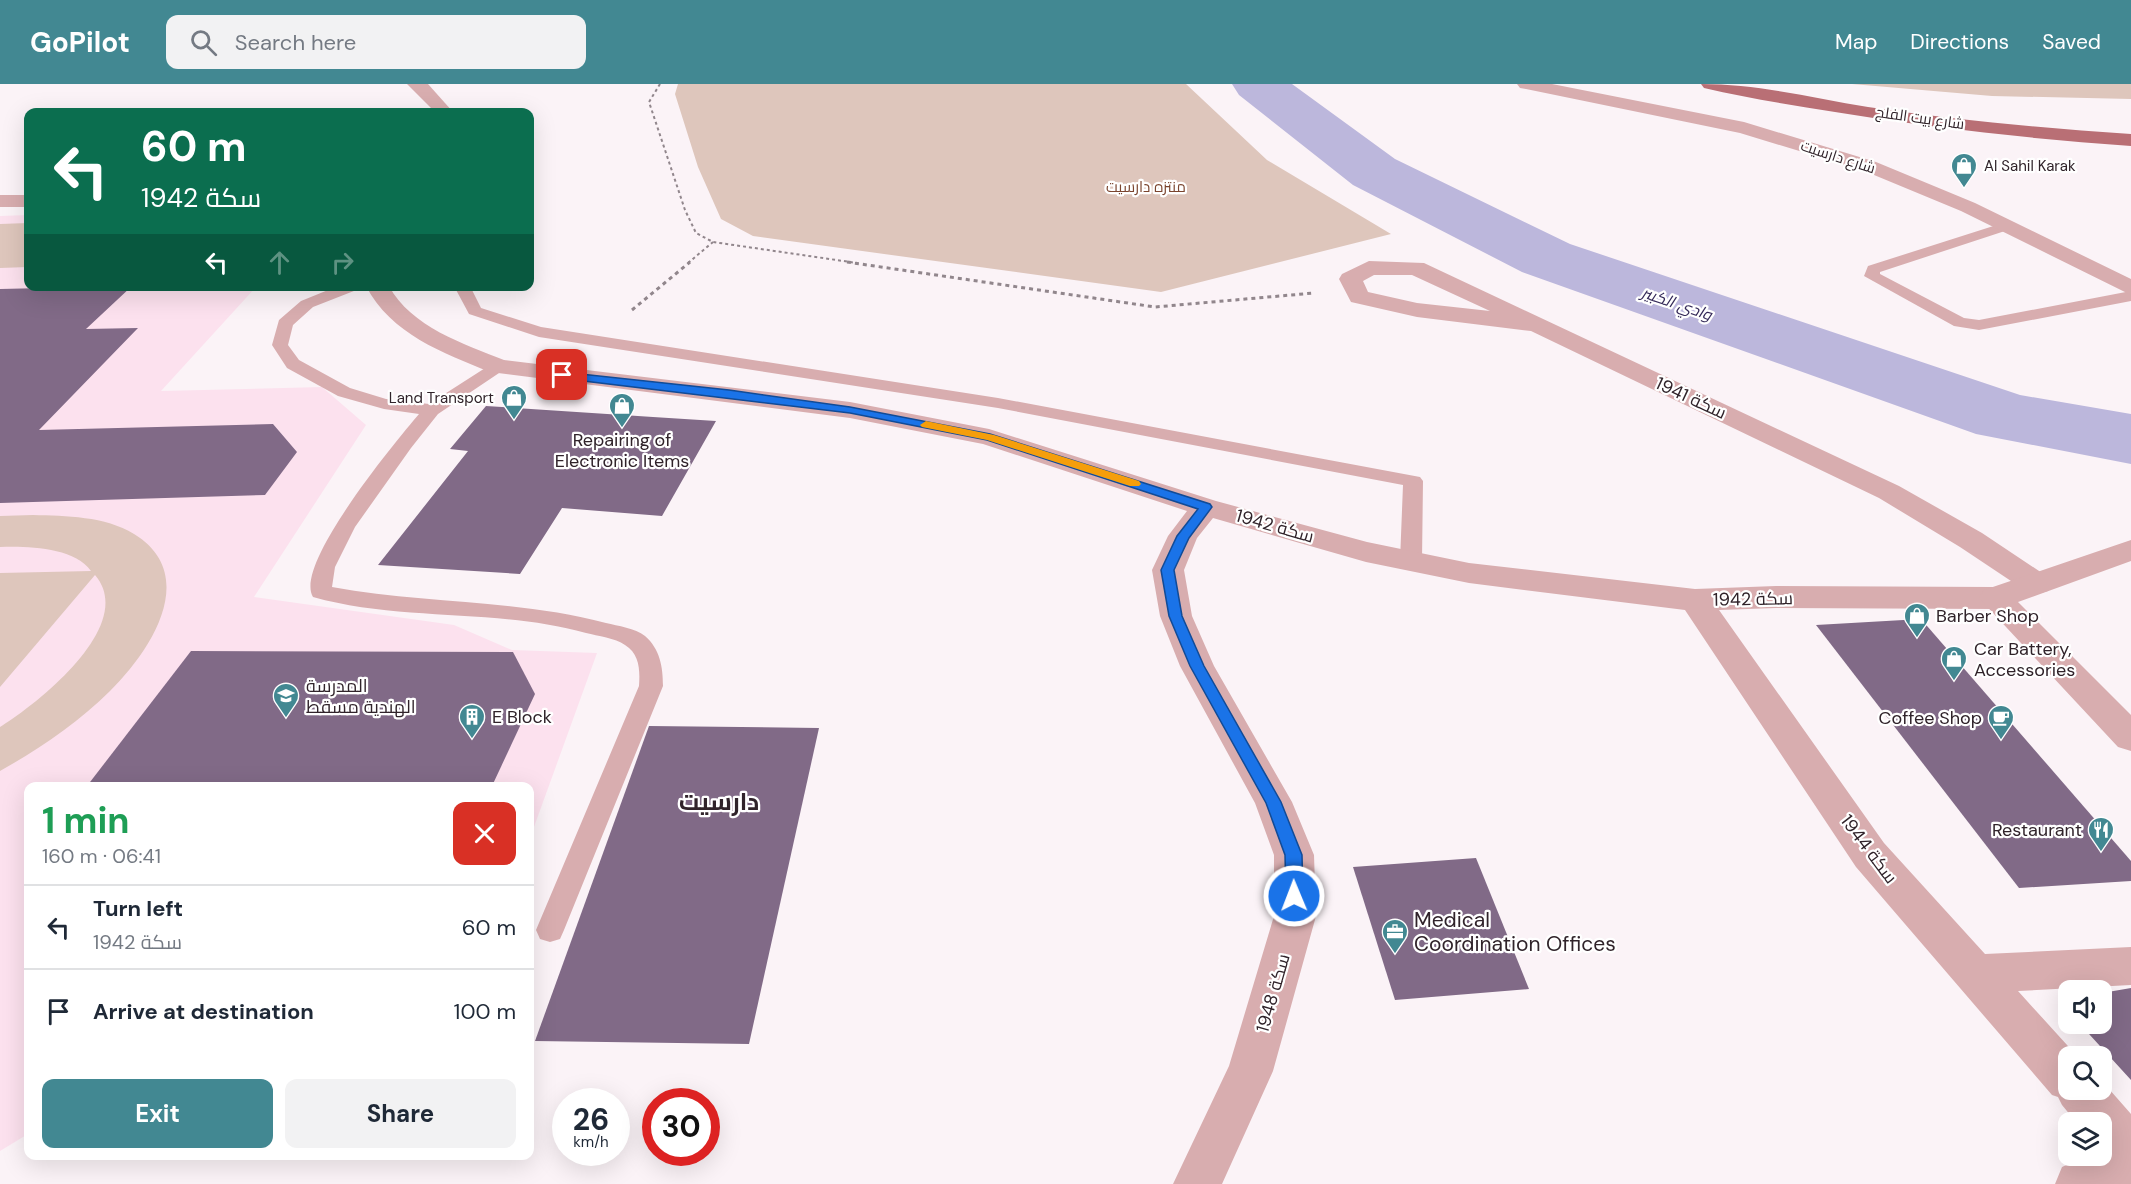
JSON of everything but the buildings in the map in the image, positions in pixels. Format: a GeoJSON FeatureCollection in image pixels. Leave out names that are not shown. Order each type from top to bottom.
{"type":"FeatureCollection","features":[{"type":"Feature","properties":{"kind":"main road","name":"شارع بيت الفلج"},"geometry":{"type":"LineString","coordinates":[[1710,84],[1992,128],[2131,140]]}},
{"type":"Feature","properties":{"kind":"main road"},"geometry":{"type":"LineString","coordinates":[[1789,84],[1900,99]]}},
{"type":"Feature","properties":{"kind":"street"},"geometry":{"type":"LineString","coordinates":[[421,87],[443,84]]}},
{"type":"Feature","properties":{"kind":"street","name":"شارع دارسيت"},"geometry":{"type":"LineString","coordinates":[[1526,84],[1766,135],[1869,166],[2006,226],[2131,288]]}},
{"type":"Feature","properties":{"kind":"street"},"geometry":{"type":"LineString","coordinates":[[421,87],[440,108]]}},
{"type":"Feature","properties":{"kind":"street"},"geometry":{"type":"LineString","coordinates":[[0,201],[24,201]]}},
{"type":"Feature","properties":{"kind":"street"},"geometry":{"type":"LineString","coordinates":[[1355,289],[1350,279],[1369,268],[1416,268],[1536,324]]}},
{"type":"Feature","properties":{"kind":"street","name":"سكة 1941"},"geometry":{"type":"LineString","coordinates":[[1355,289],[1359,297],[1417,310],[1536,324],[1889,492],[1971,540],[2037,584]]}},
{"type":"Feature","properties":{"kind":"street","name":"سكة 1942"},"geometry":{"type":"LineString","coordinates":[[380,291],[408,322],[444,345],[500,367],[729,393],[850,410],[990,437],[1206,507],[1366,552],[1469,573],[1695,600],[1776,597],[1995,598],[2131,550]]}},
{"type":"Feature","properties":{"kind":"street","name":"سكة 1948"},"geometry":{"type":"LineString","coordinates":[[1197,1184],[1250,1071],[1295,916],[1294,855],[1274,802],[1197,666],[1176,616],[1168,570],[1183,536],[1206,507]]}},
{"type":"Feature","properties":{"kind":"street"},"geometry":{"type":"LineString","coordinates":[[1995,598],[2131,737]]}},
{"type":"Feature","properties":{"kind":"street","name":"سكة 1944"},"geometry":{"type":"LineString","coordinates":[[1695,600],[1870,855],[2058,1068]]}},
{"type":"Feature","properties":{"kind":"street"},"geometry":{"type":"LineString","coordinates":[[1975,974],[2131,966]]}},
{"type":"Feature","properties":{"kind":"street"},"geometry":{"type":"LineString","coordinates":[[2088,1100],[2131,1149]]}},
{"type":"Feature","properties":{"kind":"street"},"geometry":{"type":"LineString","coordinates":[[2079,1184],[2131,1160]]}},
{"type":"Feature","properties":{"kind":"lane"},"geometry":{"type":"LineString","coordinates":[[2006,226],[1872,269],[1872,276],[1880,283],[1960,323],[1979,325],[2131,296]]}},
{"type":"Feature","properties":{"kind":"lane"},"geometry":{"type":"LineString","coordinates":[[340,291],[307,304],[285,323],[280,345],[292,364],[344,392],[384,404],[432,410]]}},
{"type":"Feature","properties":{"kind":"lane"},"geometry":{"type":"LineString","coordinates":[[465,291],[475,311],[539,332],[998,403],[1413,481],[1411,561]]}},
{"type":"Feature","properties":{"kind":"lane"},"geometry":{"type":"LineString","coordinates":[[500,367],[432,410],[345,526],[324,567],[321,592],[355,600],[534,613],[591,625],[635,640],[652,662],[651,686],[550,930]]}},
{"type":"Feature","properties":{"kind":"path"},"geometry":{"type":"LineString","coordinates":[[660,84],[650,102],[681,199],[696,233],[712,242],[1155,307],[1355,289]]}},
{"type":"Feature","properties":{"kind":"path"},"geometry":{"type":"LineString","coordinates":[[598,340],[712,242]]}},
{"type":"Feature","properties":{"kind":"shaded area","name":"المدرسة الهندية مسقط"},"geometry":{"type":"Polygon","coordinates":[[[24,215],[24,291],[252,291],[161,391],[322,387],[366,425],[254,597],[454,625],[512,650],[597,653],[534,827],[534,782],[24,782],[24,1136],[0,1151],[0,216],[24,215]]]}},
{"type":"Feature","properties":{"kind":"green space","name":"منتزه دارسيت"},"geometry":{"type":"Polygon","coordinates":[[[678,84],[1186,84],[1267,160],[1391,234],[1161,292],[753,236],[721,219],[698,167],[675,94],[678,84]]]}},
{"type":"Feature","properties":{"kind":"green space"},"geometry":{"type":"Polygon","coordinates":[[[1852,84],[2131,84],[2131,99],[1992,96],[1852,84]]]}},
{"type":"Feature","properties":{"kind":"green space"},"geometry":{"type":"Polygon","coordinates":[[[24,223],[24,267],[0,268],[0,224],[24,223]]]}},
{"type":"Feature","properties":{"kind":"green space"},"geometry":{"type":"Polygon","coordinates":[[[33,515],[98,520],[134,534],[154,551],[164,570],[166,591],[162,613],[153,635],[125,675],[98,703],[71,725],[0,771],[0,727],[36,701],[78,661],[94,639],[104,617],[105,595],[95,575],[0,687],[0,573],[91,571],[83,563],[62,553],[36,548],[0,547],[0,516],[33,515]]]}},
{"type":"Feature","properties":{"kind":"waterway","name":"وادي الكبير"},"geometry":{"type":"LineString","coordinates":[[1258,84],[1374,172],[1546,258],[2005,417],[2131,439]]}},
{"type":"Feature","properties":{"kind":"slow traffic"},"geometry":{"type":"LineString","coordinates":[[926,425],[990,437],[1135,484]]}},
{"type":"Feature","properties":{"kind":"place","name":"Al Sahil Karak"},"geometry":{"type":"Point","coordinates":[1964,189]}},
{"type":"Feature","properties":{"kind":"place","name":"Land Transport"},"geometry":{"type":"Point","coordinates":[514,421]}},
{"type":"Feature","properties":{"kind":"place","name":"Repairing of Electronic Items"},"geometry":{"type":"Point","coordinates":[622,429]}},
{"type":"Feature","properties":{"kind":"place","name":"Barber Shop"},"geometry":{"type":"Point","coordinates":[1917,639]}},
{"type":"Feature","properties":{"kind":"place","name":"Car Battery, Accessories"},"geometry":{"type":"Point","coordinates":[1954,682]}},
{"type":"Feature","properties":{"kind":"place","name":"المدرسة الهندية مسقط"},"geometry":{"type":"Point","coordinates":[286,719]}},
{"type":"Feature","properties":{"kind":"place","name":"E Block"},"geometry":{"type":"Point","coordinates":[472,740]}},
{"type":"Feature","properties":{"kind":"place","name":"Coffee Shop"},"geometry":{"type":"Point","coordinates":[2001,741]}},
{"type":"Feature","properties":{"kind":"place","name":"Restaurant"},"geometry":{"type":"Point","coordinates":[2101,853]}},
{"type":"Feature","properties":{"kind":"place","name":"Medical Coordination Offices"},"geometry":{"type":"Point","coordinates":[1395,955]}},
{"type":"Feature","properties":{"kind":"district","name":"دارسيت"},"geometry":{"type":"Point","coordinates":[719,802]}},
{"type":"Feature","properties":{"kind":"route"},"geometry":{"type":"LineString","coordinates":[[562,375],[729,393],[850,410],[990,437],[1206,507],[1183,536],[1168,570],[1176,616],[1197,666],[1274,802],[1294,855],[1294,896]]}}]}
